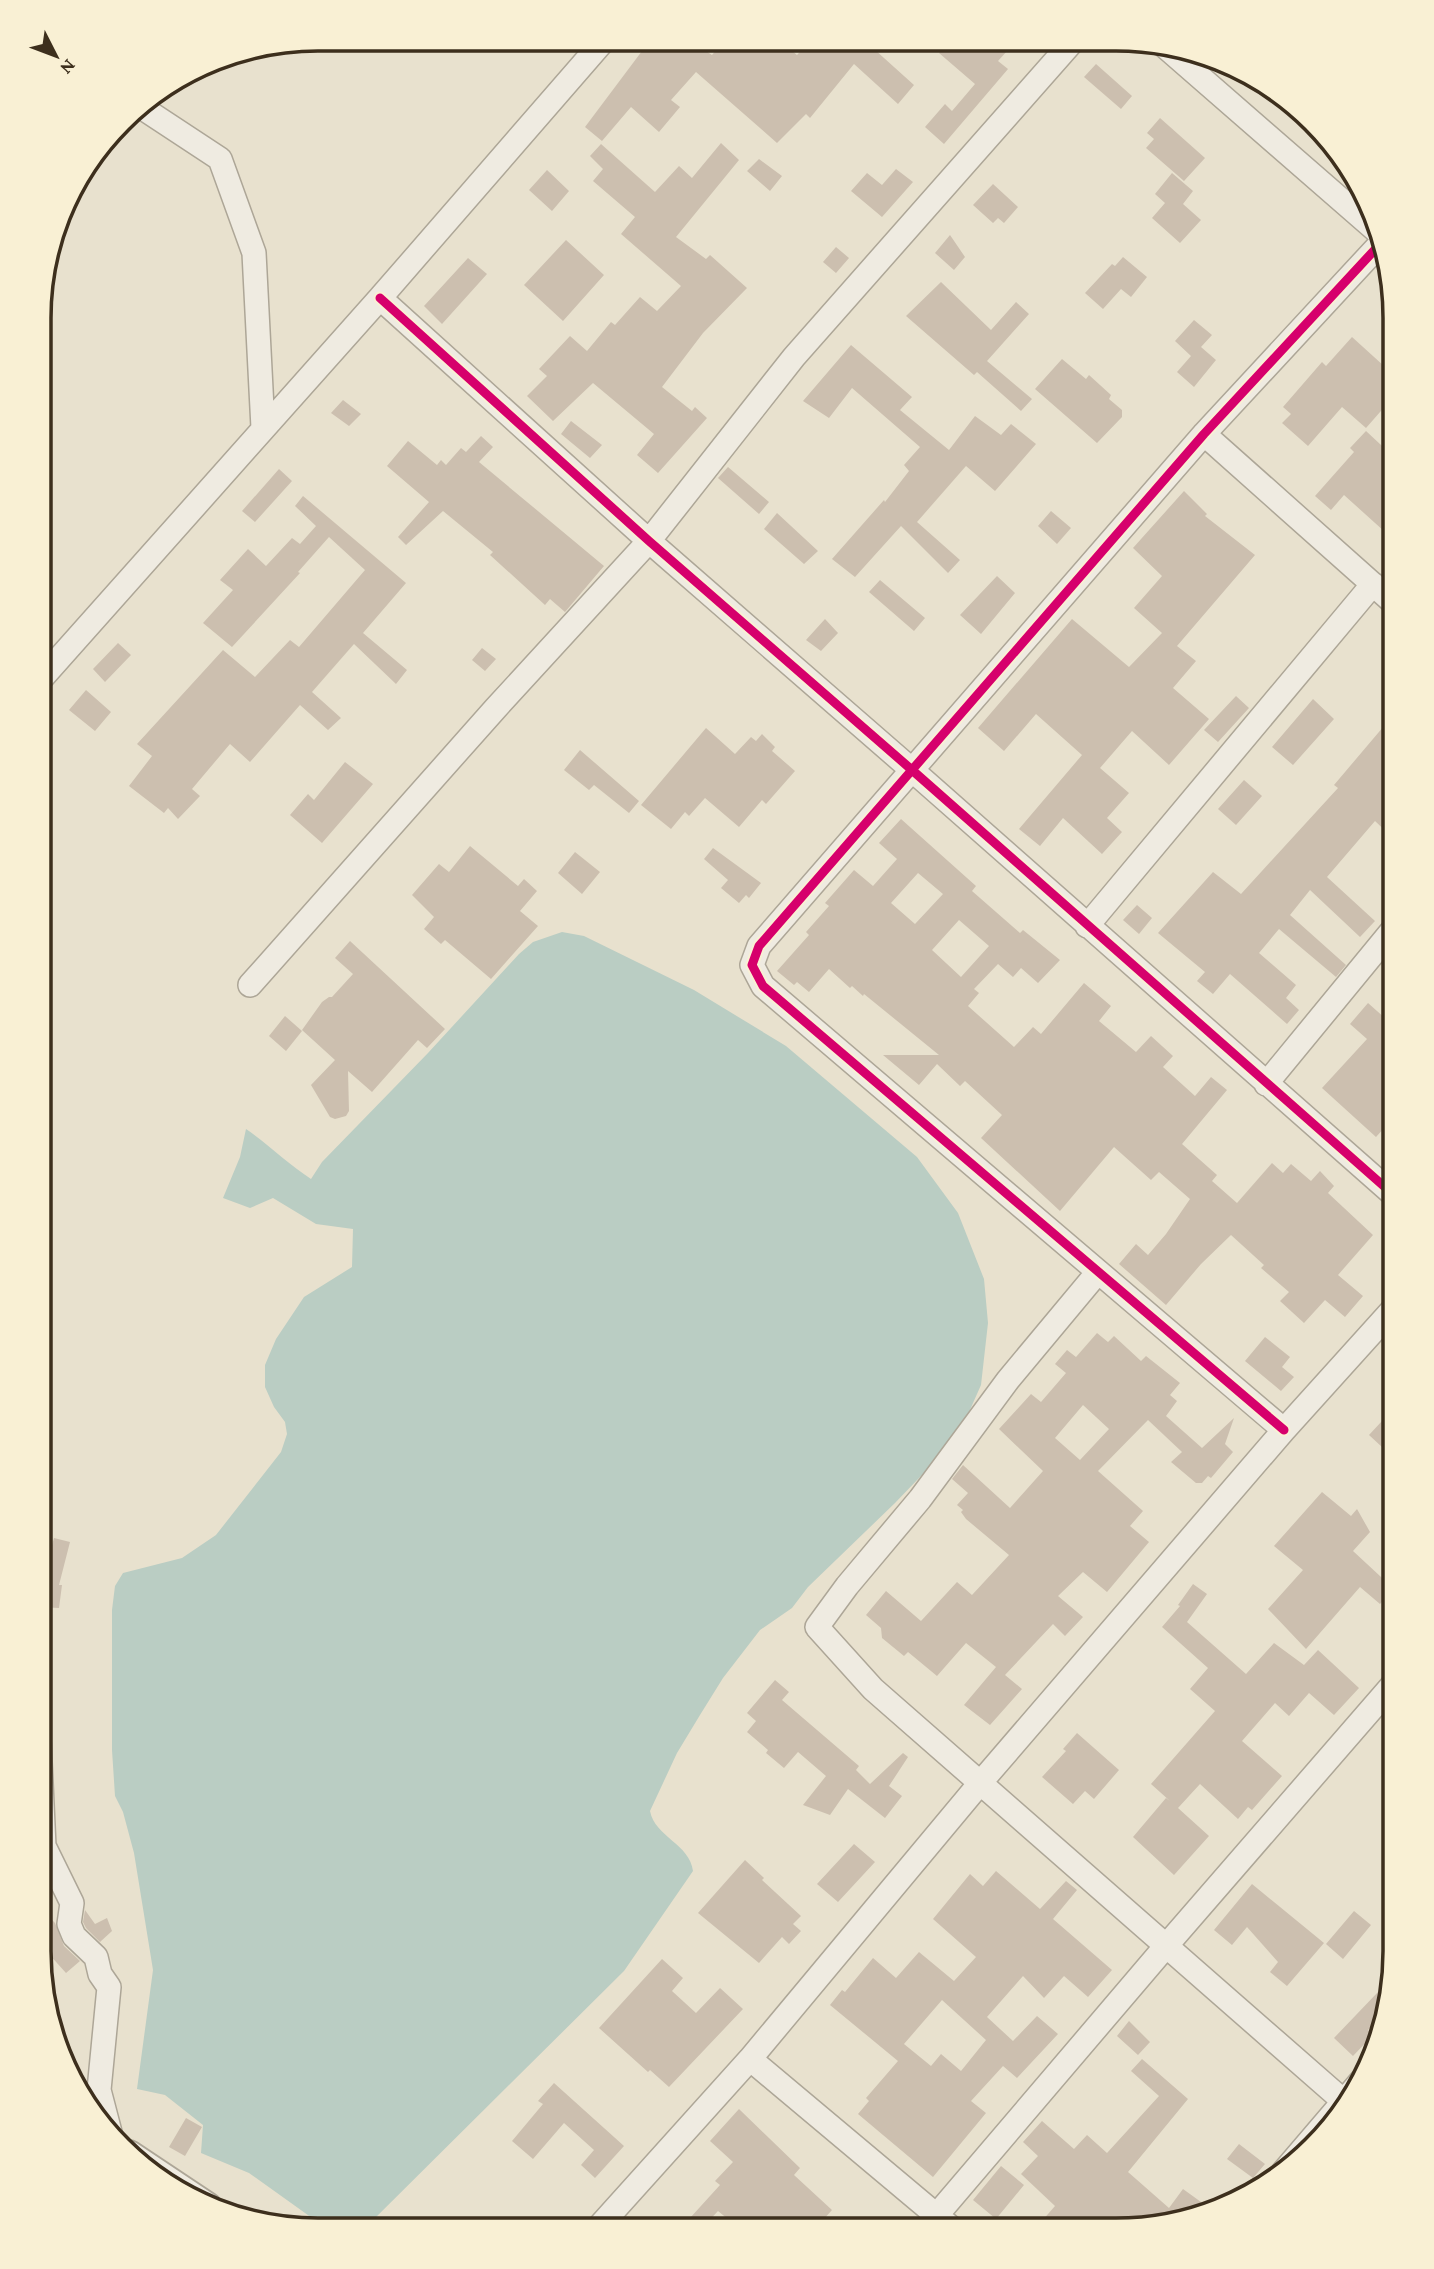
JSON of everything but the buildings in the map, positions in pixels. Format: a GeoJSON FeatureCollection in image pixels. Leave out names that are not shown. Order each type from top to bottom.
{"type":"FeatureCollection","features":[{"type":"Feature","properties":{"kind":"street"},"geometry":{"type":"LineString","coordinates":[[51,668],[380,298],[595,51]]}},
{"type":"Feature","properties":{"kind":"street"},"geometry":{"type":"LineString","coordinates":[[250,985],[495,709],[649,541],[794,357],[1064,51]]}},
{"type":"Feature","properties":{"kind":"street"},"geometry":{"type":"LineString","coordinates":[[1178,58],[1365,221]]}},
{"type":"Feature","properties":{"kind":"street"},"geometry":{"type":"LineString","coordinates":[[148,112],[220,159],[254,253],[262,428]]}},
{"type":"Feature","properties":{"kind":"street"},"geometry":{"type":"LineString","coordinates":[[1284,1430],[763,986],[751,965],[759,946],[1204,434],[1374,250]]}},
{"type":"Feature","properties":{"kind":"street"},"geometry":{"type":"LineString","coordinates":[[380,298],[649,541],[1383,1186]]}},
{"type":"Feature","properties":{"kind":"street"},"geometry":{"type":"LineString","coordinates":[[1204,434],[1383,593]]}},
{"type":"Feature","properties":{"kind":"street"},"geometry":{"type":"LineString","coordinates":[[1087,926],[1373,584]]}},
{"type":"Feature","properties":{"kind":"street"},"geometry":{"type":"LineString","coordinates":[[1266,1084],[1383,942]]}},
{"type":"Feature","properties":{"kind":"street"},"geometry":{"type":"LineString","coordinates":[[1098,1272],[1009,1380],[920,1499],[847,1586],[817,1627],[873,1689],[1340,2097]]}},
{"type":"Feature","properties":{"kind":"street"},"geometry":{"type":"LineString","coordinates":[[607,2218],[750,2059],[981,1783],[1284,1430],[1383,1320]]}},
{"type":"Feature","properties":{"kind":"street"},"geometry":{"type":"LineString","coordinates":[[933,2218],[1383,1696]]}},
{"type":"Feature","properties":{"kind":"street"},"geometry":{"type":"LineString","coordinates":[[51,1860],[72,1903],[69,1924],[74,1936],[96,1956],[100,1974],[108,1987],[99,2090],[105,2112]]}},
{"type":"Feature","properties":{"kind":"street"},"geometry":{"type":"LineString","coordinates":[[750,2059],[926,2218]]}},
{"type":"Feature","properties":{"kind":"shaded area"},"geometry":{"type":"Polygon","coordinates":[[[562,932],[584,936],[694,990],[786,1046],[917,1157],[958,1213],[984,1279],[988,1323],[981,1385],[965,1421],[943,1453],[808,1587],[792,1608],[760,1630],[723,1678],[700,1715],[677,1753],[650,1811],[658,1828],[686,1854],[693,1871],[624,1971],[375,2218],[312,2218],[249,2173],[201,2153],[203,2125],[165,2095],[137,2089],[153,1970],[134,1853],[123,1812],[115,1796],[112,1750],[112,1610],[115,1586],[123,1573],[182,1558],[216,1535],[281,1452],[287,1434],[285,1422],[274,1407],[265,1387],[265,1365],[276,1339],[304,1297],[352,1267],[353,1229],[316,1224],[273,1198],[250,1208],[223,1198],[240,1157],[246,1129],[311,1179],[322,1162],[533,942],[562,932]]]}},
{"type":"Feature","properties":{"kind":"cycle path"},"geometry":{"type":"LineString","coordinates":[[1284,1430],[763,986],[752,965],[759,946],[1204,434],[1374,250]]}},
{"type":"Feature","properties":{"kind":"cycle path"},"geometry":{"type":"LineString","coordinates":[[380,298],[649,541],[1383,1185]]}}]}
